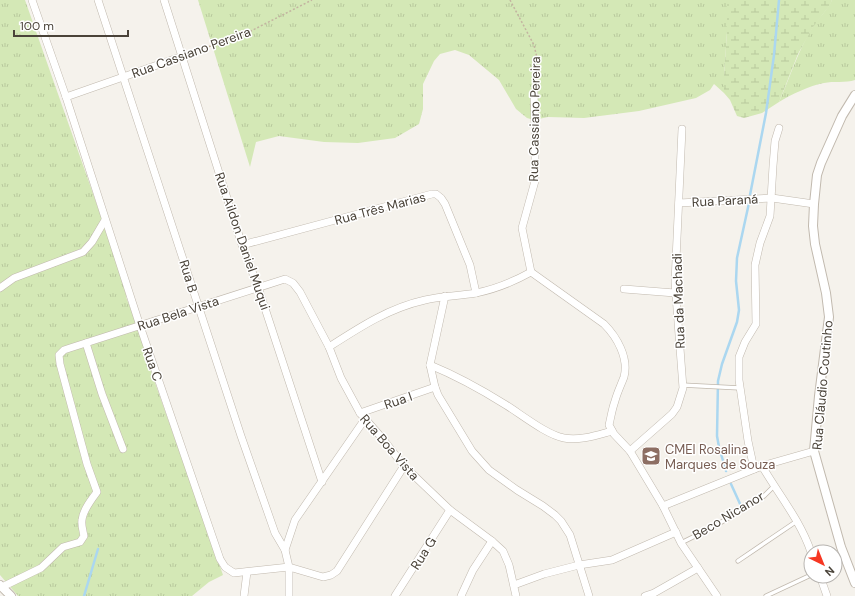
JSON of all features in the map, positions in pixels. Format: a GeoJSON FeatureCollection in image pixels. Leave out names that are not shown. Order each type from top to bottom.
{"type":"FeatureCollection","features":[{"type":"Feature","properties":{"kind":"street","name":"Rua C"},"geometry":{"type":"LineString","coordinates":[[32,0],[66,97],[140,326],[220,559],[226,567],[234,573],[289,567]]}},
{"type":"Feature","properties":{"kind":"street","name":"Rua B"},"geometry":{"type":"LineString","coordinates":[[98,0],[241,436],[277,538],[285,550]]}},
{"type":"Feature","properties":{"kind":"street","name":"Rua Aildon Daniel Muqui"},"geometry":{"type":"LineString","coordinates":[[164,0],[242,245],[258,287],[322,482]]}},
{"type":"Feature","properties":{"kind":"street","name":"Rua Cassiano Pereira"},"geometry":{"type":"LineString","coordinates":[[66,97],[183,56]]}},
{"type":"Feature","properties":{"kind":"street","name":"Rua Cassiano Pereira"},"geometry":{"type":"LineString","coordinates":[[531,272],[522,231],[535,181],[534,93]]}},
{"type":"Feature","properties":{"kind":"street","name":"Rua Cláudio Coutinho"},"geometry":{"type":"LineString","coordinates":[[855,94],[842,116],[817,175],[813,226],[815,244],[826,292],[829,317],[814,451],[841,547],[852,569],[855,583]]}},
{"type":"Feature","properties":{"kind":"street"},"geometry":{"type":"LineString","coordinates":[[754,469],[740,388],[739,357],[745,342],[756,324],[755,265],[760,244],[770,216],[775,141],[779,128]]}},
{"type":"Feature","properties":{"kind":"street","name":"Rua da Machadi"},"geometry":{"type":"LineString","coordinates":[[630,451],[660,427],[672,414],[677,407],[682,393],[675,275],[682,129]]}},
{"type":"Feature","properties":{"kind":"street","name":"Rua Três Marias"},"geometry":{"type":"LineString","coordinates":[[242,245],[436,194],[445,204],[460,239],[470,264],[476,293]]}},
{"type":"Feature","properties":{"kind":"street","name":"Rua Paraná"},"geometry":{"type":"LineString","coordinates":[[679,203],[772,198],[814,204]]}},
{"type":"Feature","properties":{"kind":"street"},"geometry":{"type":"LineString","coordinates":[[0,288],[14,278],[83,252],[92,242],[105,220]]}},
{"type":"Feature","properties":{"kind":"street"},"geometry":{"type":"LineString","coordinates":[[329,347],[370,320],[391,310],[425,300],[445,296],[476,293],[502,286],[531,272],[604,324],[619,342],[625,372],[614,401],[609,425],[612,431],[630,451],[662,506],[681,543],[717,596]]}},
{"type":"Feature","properties":{"kind":"street","name":"Rua Bela Vista"},"geometry":{"type":"LineString","coordinates":[[1,586],[42,568],[65,546],[80,542],[84,536],[82,517],[90,501],[97,492],[87,464],[59,359],[61,352],[285,279]]}},
{"type":"Feature","properties":{"kind":"street","name":"Rua Boa Vista"},"geometry":{"type":"LineString","coordinates":[[285,279],[293,283],[300,292],[329,347],[341,378],[365,419],[404,466],[450,510],[492,540],[499,547],[506,556],[510,565],[516,596]]}},
{"type":"Feature","properties":{"kind":"street"},"geometry":{"type":"LineString","coordinates":[[624,289],[676,293]]}},
{"type":"Feature","properties":{"kind":"street"},"geometry":{"type":"LineString","coordinates":[[445,296],[430,365],[435,387],[472,451],[489,470],[543,506],[561,521],[570,536],[589,596]]}},
{"type":"Feature","properties":{"kind":"street"},"geometry":{"type":"LineString","coordinates":[[86,343],[102,394],[124,449]]}},
{"type":"Feature","properties":{"kind":"street"},"geometry":{"type":"LineString","coordinates":[[430,365],[449,372],[488,394],[548,432],[559,437],[579,438],[612,431]]}},
{"type":"Feature","properties":{"kind":"street","name":"Rua I"},"geometry":{"type":"LineString","coordinates":[[360,412],[435,387]]}},
{"type":"Feature","properties":{"kind":"street"},"geometry":{"type":"LineString","coordinates":[[289,596],[289,567],[285,550],[295,520],[365,419]]}},
{"type":"Feature","properties":{"kind":"street"},"geometry":{"type":"LineString","coordinates":[[662,506],[762,466],[814,451]]}},
{"type":"Feature","properties":{"kind":"street"},"geometry":{"type":"LineString","coordinates":[[289,567],[323,577],[335,573],[404,466]]}},
{"type":"Feature","properties":{"kind":"street"},"geometry":{"type":"LineString","coordinates":[[762,466],[798,521],[808,544]]}},
{"type":"Feature","properties":{"kind":"street","name":"Rua G"},"geometry":{"type":"LineString","coordinates":[[395,596],[450,510]]}},
{"type":"Feature","properties":{"kind":"street"},"geometry":{"type":"LineString","coordinates":[[514,585],[544,574],[579,565],[612,560],[676,532]]}},
{"type":"Feature","properties":{"kind":"street"},"geometry":{"type":"LineString","coordinates":[[461,596],[473,570],[492,540]]}},
{"type":"Feature","properties":{"kind":"street"},"geometry":{"type":"LineString","coordinates":[[645,596],[654,593],[698,568]]}},
{"type":"Feature","properties":{"kind":"street"},"geometry":{"type":"LineString","coordinates":[[244,596],[247,572]]}},
{"type":"Feature","properties":{"kind":"street"},"geometry":{"type":"LineString","coordinates":[[823,584],[827,596]]}},
{"type":"Feature","properties":{"kind":"street"},"geometry":{"type":"LineString","coordinates":[[1,586],[11,596]]}},
{"type":"Feature","properties":{"kind":"lane"},"geometry":{"type":"LineString","coordinates":[[682,385],[740,388]]}},
{"type":"Feature","properties":{"kind":"lane","name":"Beco Nicanor"},"geometry":{"type":"LineString","coordinates":[[681,543],[715,526],[764,496],[774,486]]}},
{"type":"Feature","properties":{"kind":"lane"},"geometry":{"type":"LineString","coordinates":[[738,561],[798,521]]}},
{"type":"Feature","properties":{"kind":"lane"},"geometry":{"type":"LineString","coordinates":[[766,596],[803,579]]}},
{"type":"Feature","properties":{"kind":"path","name":"Rua Cassiano Pereira"},"geometry":{"type":"LineString","coordinates":[[183,56],[243,35],[312,0]]}},
{"type":"Feature","properties":{"kind":"path","name":"Rua Cassiano Pereira"},"geometry":{"type":"LineString","coordinates":[[510,0],[525,26],[536,51],[537,58],[534,93]]}},
{"type":"Feature","properties":{"kind":"green space"},"geometry":{"type":"Polygon","coordinates":[[[0,0],[25,0],[129,296],[126,297],[146,348],[147,360],[223,575],[209,582],[192,596],[18,596],[0,575],[0,0]]]}},
{"type":"Feature","properties":{"kind":"green space"},"geometry":{"type":"Polygon","coordinates":[[[198,0],[727,0],[724,93],[714,84],[710,90],[696,98],[639,111],[584,118],[548,117],[534,120],[527,118],[516,109],[499,80],[469,55],[455,50],[440,54],[434,61],[423,84],[423,109],[419,124],[395,138],[358,143],[324,142],[279,136],[256,142],[250,167],[198,0]]]}},
{"type":"Feature","properties":{"kind":"green space"},"geometry":{"type":"Polygon","coordinates":[[[727,0],[832,0],[830,5],[813,27],[798,54],[779,102],[762,113],[744,118],[737,116],[730,100],[724,93],[727,0]]]}},
{"type":"Feature","properties":{"kind":"green space"},"geometry":{"type":"Polygon","coordinates":[[[832,0],[855,0],[855,80],[818,84],[789,96],[779,102],[807,37],[814,24],[828,8],[832,0]]]}},
{"type":"Feature","properties":{"kind":"waterway"},"geometry":{"type":"LineString","coordinates":[[750,195],[766,113],[774,55],[779,0]]}},
{"type":"Feature","properties":{"kind":"waterway"},"geometry":{"type":"LineString","coordinates":[[726,471],[717,436],[718,381],[722,364],[737,322],[739,310],[736,281],[737,258],[749,203]]}},
{"type":"Feature","properties":{"kind":"waterway"},"geometry":{"type":"LineString","coordinates":[[731,484],[741,506]]}},
{"type":"Feature","properties":{"kind":"waterway"},"geometry":{"type":"LineString","coordinates":[[84,596],[98,549]]}},
{"type":"Feature","properties":{"kind":"place","name":"CMEI Rosalina Marques de Souza"},"geometry":{"type":"Point","coordinates":[651,456]}}]}
